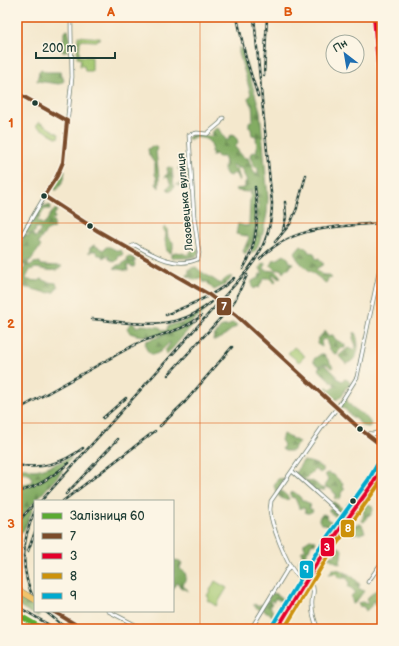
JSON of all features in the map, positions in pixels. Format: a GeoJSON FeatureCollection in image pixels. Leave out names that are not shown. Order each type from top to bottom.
{"type":"FeatureCollection","features":[{"type":"Feature","properties":{"kind":"main road"},"geometry":{"type":"LineString","coordinates":[[374,17],[382,111]]}},
{"type":"Feature","properties":{"kind":"main road"},"geometry":{"type":"LineString","coordinates":[[277,629],[306,580],[346,520],[374,482],[382,468]]}},
{"type":"Feature","properties":{"kind":"main road"},"geometry":{"type":"LineString","coordinates":[[374,482],[382,476]]}},
{"type":"Feature","properties":{"kind":"main road"},"geometry":{"type":"LineString","coordinates":[[17,589],[34,599]]}},
{"type":"Feature","properties":{"kind":"main road"},"geometry":{"type":"LineString","coordinates":[[55,612],[82,629]]}},
{"type":"Feature","properties":{"kind":"street"},"geometry":{"type":"LineString","coordinates":[[17,242],[57,176],[63,162],[72,77],[72,17]]}},
{"type":"Feature","properties":{"kind":"street"},"geometry":{"type":"LineString","coordinates":[[17,92],[67,121]]}},
{"type":"Feature","properties":{"kind":"street","name":"Лозовецька вулиця"},"geometry":{"type":"LineString","coordinates":[[128,248],[135,245],[164,260],[183,262],[198,259],[199,253],[194,217],[189,135],[197,133],[207,134],[220,123],[223,118]]}},
{"type":"Feature","properties":{"kind":"street","name":"Лозовецька вулиця"},"geometry":{"type":"LineString","coordinates":[[44,196],[94,228],[208,294],[228,309],[365,433],[382,446]]}},
{"type":"Feature","properties":{"kind":"street"},"geometry":{"type":"LineString","coordinates":[[318,629],[312,608],[314,588],[310,581],[298,576],[290,565],[273,525],[270,510],[271,501],[357,378],[382,258]]}},
{"type":"Feature","properties":{"kind":"street"},"geometry":{"type":"LineString","coordinates":[[365,433],[373,434],[382,431]]}},
{"type":"Feature","properties":{"kind":"street"},"geometry":{"type":"LineString","coordinates":[[292,472],[346,520]]}},
{"type":"Feature","properties":{"kind":"street"},"geometry":{"type":"LineString","coordinates":[[368,582],[382,562]]}},
{"type":"Feature","properties":{"kind":"street"},"geometry":{"type":"LineString","coordinates":[[251,629],[290,565]]}},
{"type":"Feature","properties":{"kind":"street"},"geometry":{"type":"LineString","coordinates":[[110,612],[143,629]]}},
{"type":"Feature","properties":{"kind":"green space"},"geometry":{"type":"Polygon","coordinates":[[[68,30],[70,37],[69,51],[66,50],[64,53],[62,51],[64,48],[62,43],[64,39],[64,32],[68,30]]]}},
{"type":"Feature","properties":{"kind":"green space"},"geometry":{"type":"Polygon","coordinates":[[[78,36],[101,38],[96,41],[80,40],[79,56],[92,57],[92,71],[85,71],[84,66],[80,66],[81,59],[77,58],[78,36]]]}},
{"type":"Feature","properties":{"kind":"green space"},"geometry":{"type":"Polygon","coordinates":[[[239,47],[242,49],[260,111],[268,198],[263,233],[256,250],[251,254],[258,214],[257,198],[254,190],[248,192],[238,191],[235,189],[245,188],[245,182],[247,181],[241,168],[231,165],[233,168],[237,169],[239,181],[235,173],[230,176],[227,175],[224,170],[225,157],[218,157],[216,154],[212,156],[212,146],[206,139],[191,138],[190,140],[187,137],[198,133],[211,137],[211,133],[218,128],[226,140],[229,140],[229,136],[233,135],[237,139],[238,143],[235,147],[244,158],[248,158],[255,174],[258,174],[258,168],[255,167],[250,157],[251,153],[255,153],[257,149],[256,136],[252,135],[249,127],[249,122],[253,120],[252,103],[250,103],[248,98],[251,95],[239,53],[239,47]]]}},
{"type":"Feature","properties":{"kind":"green space"},"geometry":{"type":"Polygon","coordinates":[[[41,69],[46,72],[60,72],[64,81],[59,84],[37,81],[41,69]]]}},
{"type":"Feature","properties":{"kind":"green space"},"geometry":{"type":"Polygon","coordinates":[[[39,122],[59,134],[58,138],[36,126],[39,122]]]}},
{"type":"Feature","properties":{"kind":"green space"},"geometry":{"type":"Polygon","coordinates":[[[152,146],[158,148],[156,152],[159,188],[156,184],[157,179],[155,174],[155,164],[149,155],[148,149],[152,146]]]}},
{"type":"Feature","properties":{"kind":"green space"},"geometry":{"type":"Polygon","coordinates":[[[183,164],[186,168],[188,166],[189,167],[191,190],[183,185],[176,185],[184,182],[181,180],[185,179],[183,168],[177,169],[183,164]]]}},
{"type":"Feature","properties":{"kind":"green space"},"geometry":{"type":"Polygon","coordinates":[[[167,168],[172,168],[174,187],[170,192],[167,188],[171,185],[168,177],[164,177],[168,173],[167,168]]]}},
{"type":"Feature","properties":{"kind":"green space"},"geometry":{"type":"Polygon","coordinates":[[[63,169],[65,170],[64,179],[56,190],[53,188],[53,185],[63,169]]]}},
{"type":"Feature","properties":{"kind":"green space"},"geometry":{"type":"Polygon","coordinates":[[[252,191],[255,196],[256,204],[256,223],[252,241],[245,254],[243,251],[249,238],[247,236],[236,234],[238,224],[245,226],[249,225],[250,192],[252,191]]]}},
{"type":"Feature","properties":{"kind":"green space"},"geometry":{"type":"Polygon","coordinates":[[[47,205],[51,206],[50,209],[45,209],[37,221],[44,225],[56,209],[57,211],[54,215],[55,218],[51,220],[54,223],[53,229],[46,231],[38,243],[41,246],[30,261],[26,261],[23,264],[28,262],[29,266],[40,262],[41,265],[62,266],[57,270],[36,268],[30,270],[26,278],[27,280],[39,281],[41,279],[47,282],[56,283],[58,287],[51,293],[24,287],[17,287],[17,271],[21,276],[23,269],[26,267],[17,262],[17,245],[23,240],[23,235],[28,236],[33,234],[35,238],[41,230],[36,227],[35,232],[30,234],[24,233],[28,225],[33,221],[38,210],[47,205]]]}},
{"type":"Feature","properties":{"kind":"green space"},"geometry":{"type":"Polygon","coordinates":[[[165,227],[167,228],[168,238],[173,242],[171,253],[167,251],[165,240],[166,233],[163,229],[165,227]]]}},
{"type":"Feature","properties":{"kind":"green space"},"geometry":{"type":"Polygon","coordinates":[[[94,245],[103,250],[106,247],[110,247],[118,251],[121,250],[123,254],[121,256],[118,255],[118,259],[115,262],[109,259],[108,255],[103,258],[101,255],[98,255],[96,251],[89,253],[90,248],[94,245]]]}},
{"type":"Feature","properties":{"kind":"green space"},"geometry":{"type":"Polygon","coordinates":[[[301,245],[308,250],[308,252],[314,253],[316,259],[319,258],[324,264],[316,269],[317,271],[332,278],[327,279],[327,282],[325,283],[299,261],[295,252],[301,245]]]}},
{"type":"Feature","properties":{"kind":"green space"},"geometry":{"type":"Polygon","coordinates":[[[194,248],[199,251],[197,256],[188,258],[171,258],[171,255],[176,252],[187,255],[194,248]]]}},
{"type":"Feature","properties":{"kind":"green space"},"geometry":{"type":"Polygon","coordinates":[[[284,255],[289,259],[289,262],[293,263],[289,269],[286,269],[283,273],[281,269],[277,270],[270,265],[273,263],[273,260],[284,255]]]}},
{"type":"Feature","properties":{"kind":"green space"},"geometry":{"type":"Polygon","coordinates":[[[130,257],[135,259],[135,262],[132,262],[135,264],[134,267],[127,265],[128,271],[114,268],[118,265],[122,265],[125,261],[131,263],[127,260],[127,258],[130,257]]]}},
{"type":"Feature","properties":{"kind":"green space"},"geometry":{"type":"Polygon","coordinates":[[[264,263],[266,264],[264,268],[265,270],[276,271],[281,277],[279,279],[273,274],[272,275],[276,281],[275,283],[269,278],[265,278],[259,288],[256,287],[254,289],[252,287],[252,281],[259,278],[260,274],[263,274],[260,268],[264,263]]]}},
{"type":"Feature","properties":{"kind":"green space"},"geometry":{"type":"Polygon","coordinates":[[[196,267],[220,284],[227,278],[232,277],[225,285],[214,290],[208,282],[203,282],[201,277],[195,280],[187,276],[189,269],[196,267]]]}},
{"type":"Feature","properties":{"kind":"green space"},"geometry":{"type":"Polygon","coordinates":[[[208,308],[192,322],[172,332],[161,335],[140,336],[130,333],[127,328],[131,323],[135,324],[136,327],[140,327],[141,325],[160,327],[166,331],[168,326],[178,323],[180,324],[208,308]]]}},
{"type":"Feature","properties":{"kind":"green space"},"geometry":{"type":"Polygon","coordinates":[[[194,323],[166,354],[165,351],[170,342],[157,354],[150,353],[146,349],[146,341],[194,323]]]}},
{"type":"Feature","properties":{"kind":"green space"},"geometry":{"type":"Polygon","coordinates":[[[231,323],[236,324],[236,327],[222,337],[213,340],[214,336],[222,326],[228,326],[231,323]]]}},
{"type":"Feature","properties":{"kind":"green space"},"geometry":{"type":"Polygon","coordinates":[[[325,331],[328,337],[333,335],[335,339],[345,345],[345,348],[340,348],[337,355],[328,346],[326,339],[321,340],[322,347],[317,344],[318,339],[325,331]]]}},
{"type":"Feature","properties":{"kind":"green space"},"geometry":{"type":"Polygon","coordinates":[[[355,332],[358,341],[358,351],[354,359],[346,364],[339,356],[348,348],[352,350],[355,349],[356,346],[353,338],[355,332]]]}},
{"type":"Feature","properties":{"kind":"green space"},"geometry":{"type":"Polygon","coordinates":[[[294,347],[305,356],[299,362],[288,353],[294,347]]]}},
{"type":"Feature","properties":{"kind":"green space"},"geometry":{"type":"Polygon","coordinates":[[[321,354],[324,354],[333,367],[332,369],[327,364],[319,366],[314,362],[314,359],[321,354]]]}},
{"type":"Feature","properties":{"kind":"green space"},"geometry":{"type":"Polygon","coordinates":[[[325,365],[336,375],[336,378],[342,381],[346,379],[350,383],[350,385],[345,389],[343,395],[336,400],[325,388],[328,387],[330,390],[335,386],[334,384],[318,369],[319,367],[325,365]]]}},
{"type":"Feature","properties":{"kind":"green space"},"geometry":{"type":"Polygon","coordinates":[[[344,398],[346,398],[351,406],[366,417],[371,425],[369,427],[362,426],[355,417],[352,417],[345,409],[341,408],[340,405],[344,398]]]}},
{"type":"Feature","properties":{"kind":"green space"},"geometry":{"type":"Polygon","coordinates":[[[283,434],[299,442],[292,451],[285,451],[282,449],[284,445],[281,440],[283,434]]]}},
{"type":"Feature","properties":{"kind":"green space"},"geometry":{"type":"Polygon","coordinates":[[[68,458],[72,458],[59,470],[62,469],[62,472],[36,500],[34,500],[34,502],[17,521],[17,486],[32,482],[31,475],[21,472],[21,468],[37,470],[61,462],[68,458]]]}},
{"type":"Feature","properties":{"kind":"green space"},"geometry":{"type":"Polygon","coordinates":[[[303,461],[315,464],[324,470],[320,473],[315,469],[304,480],[308,481],[309,483],[311,481],[316,483],[325,490],[319,490],[317,493],[313,490],[312,486],[310,486],[295,473],[303,461]]]}},
{"type":"Feature","properties":{"kind":"green space"},"geometry":{"type":"Polygon","coordinates":[[[328,473],[334,475],[343,484],[342,487],[345,489],[341,493],[341,497],[338,499],[334,498],[337,494],[324,486],[328,480],[325,474],[328,473]]]}},
{"type":"Feature","properties":{"kind":"green space"},"geometry":{"type":"Polygon","coordinates":[[[283,478],[279,489],[289,499],[280,498],[274,485],[278,479],[283,478]]]}},
{"type":"Feature","properties":{"kind":"green space"},"geometry":{"type":"Polygon","coordinates":[[[294,492],[310,505],[309,509],[312,509],[313,511],[306,513],[304,508],[299,508],[295,498],[291,497],[291,493],[294,492]]]}},
{"type":"Feature","properties":{"kind":"green space"},"geometry":{"type":"Polygon","coordinates":[[[363,501],[372,506],[373,510],[371,515],[367,516],[364,522],[362,521],[364,513],[358,506],[363,501]]]}},
{"type":"Feature","properties":{"kind":"green space"},"geometry":{"type":"Polygon","coordinates":[[[332,502],[344,510],[348,503],[351,502],[354,505],[349,513],[341,520],[329,511],[330,508],[338,513],[331,504],[332,502]]]}},
{"type":"Feature","properties":{"kind":"green space"},"geometry":{"type":"Polygon","coordinates":[[[32,507],[33,509],[24,530],[18,533],[17,541],[17,522],[32,507]]]}},
{"type":"Feature","properties":{"kind":"green space"},"geometry":{"type":"Polygon","coordinates":[[[323,514],[326,515],[329,521],[339,526],[334,530],[325,524],[321,524],[319,520],[320,516],[323,514]]]}},
{"type":"Feature","properties":{"kind":"green space"},"geometry":{"type":"Polygon","coordinates":[[[352,520],[354,525],[362,525],[365,532],[360,534],[356,533],[353,535],[352,534],[354,532],[350,528],[345,530],[343,529],[346,524],[352,520]]]}},
{"type":"Feature","properties":{"kind":"green space"},"geometry":{"type":"Polygon","coordinates":[[[310,539],[315,540],[316,543],[311,544],[309,550],[307,550],[307,554],[305,556],[307,558],[304,562],[299,561],[303,556],[301,552],[306,549],[304,547],[304,543],[310,539]]]}},
{"type":"Feature","properties":{"kind":"green space"},"geometry":{"type":"Polygon","coordinates":[[[338,547],[342,550],[340,564],[327,556],[334,556],[336,554],[334,550],[338,547]]]}},
{"type":"Feature","properties":{"kind":"green space"},"geometry":{"type":"Polygon","coordinates":[[[174,560],[182,563],[180,568],[185,572],[186,577],[183,586],[188,591],[176,583],[174,587],[174,560]]]}},
{"type":"Feature","properties":{"kind":"green space"},"geometry":{"type":"Polygon","coordinates":[[[333,569],[341,570],[352,576],[360,585],[358,588],[364,591],[355,603],[353,604],[351,596],[355,592],[348,587],[349,581],[346,578],[340,578],[335,573],[329,574],[333,569]]]}},
{"type":"Feature","properties":{"kind":"green space"},"geometry":{"type":"Polygon","coordinates":[[[215,581],[227,588],[216,606],[207,600],[209,597],[207,596],[215,581]]]}},
{"type":"Feature","properties":{"kind":"green space"},"geometry":{"type":"Polygon","coordinates":[[[376,590],[378,591],[378,599],[380,604],[377,606],[373,600],[371,606],[366,611],[364,607],[359,606],[358,603],[362,602],[367,604],[366,599],[376,590]]]}},
{"type":"Feature","properties":{"kind":"green space"},"geometry":{"type":"Polygon","coordinates":[[[273,593],[289,602],[286,603],[276,598],[273,602],[272,600],[270,602],[272,604],[270,606],[273,612],[272,616],[268,612],[265,612],[263,608],[260,610],[254,606],[254,604],[258,606],[261,604],[263,607],[266,601],[267,603],[269,596],[273,593]]]}},
{"type":"Feature","properties":{"kind":"green space"},"geometry":{"type":"Polygon","coordinates":[[[20,599],[34,606],[34,612],[39,612],[39,616],[36,616],[21,607],[18,600],[20,599]]]}},
{"type":"Feature","properties":{"kind":"railway"},"geometry":{"type":"LineString","coordinates":[[237,17],[246,59],[258,96]]}},
{"type":"Feature","properties":{"kind":"railway"},"geometry":{"type":"LineString","coordinates":[[42,500],[247,271],[258,255],[266,239],[272,213],[272,203],[254,17]]}},
{"type":"Feature","properties":{"kind":"railway"},"geometry":{"type":"LineString","coordinates":[[264,75],[267,17]]}},
{"type":"Feature","properties":{"kind":"railway"},"geometry":{"type":"LineString","coordinates":[[297,207],[306,175]]}},
{"type":"Feature","properties":{"kind":"railway"},"geometry":{"type":"LineString","coordinates":[[243,269],[252,250],[256,230],[257,208],[255,187]]}},
{"type":"Feature","properties":{"kind":"railway"},"geometry":{"type":"LineString","coordinates":[[283,230],[286,217],[285,202]]}},
{"type":"Feature","properties":{"kind":"railway"},"geometry":{"type":"LineString","coordinates":[[275,242],[290,224],[297,208]]}},
{"type":"Feature","properties":{"kind":"railway"},"geometry":{"type":"LineString","coordinates":[[260,259],[272,248],[301,234],[332,227],[381,223]]}},
{"type":"Feature","properties":{"kind":"railway"},"geometry":{"type":"LineString","coordinates":[[168,375],[228,310],[235,300],[247,275]]}},
{"type":"Feature","properties":{"kind":"railway"},"geometry":{"type":"LineString","coordinates":[[166,315],[210,295],[234,278]]}},
{"type":"Feature","properties":{"kind":"railway"},"geometry":{"type":"LineString","coordinates":[[92,319],[141,324],[172,322],[201,310],[215,299]]}},
{"type":"Feature","properties":{"kind":"railway"},"geometry":{"type":"LineString","coordinates":[[17,410],[136,344],[186,326],[201,316]]}},
{"type":"Feature","properties":{"kind":"railway"},"geometry":{"type":"LineString","coordinates":[[160,426],[185,402],[232,347]]}},
{"type":"Feature","properties":{"kind":"railway"},"geometry":{"type":"LineString","coordinates":[[103,418],[126,398]]}},
{"type":"Feature","properties":{"kind":"railway"},"geometry":{"type":"LineString","coordinates":[[64,500],[155,431]]}},
{"type":"Feature","properties":{"kind":"railway"},"geometry":{"type":"LineString","coordinates":[[66,494],[118,439]]}},
{"type":"Feature","properties":{"kind":"railway"},"geometry":{"type":"LineString","coordinates":[[17,465],[34,467],[52,464],[68,458],[83,448]]}},
{"type":"Feature","properties":{"kind":"railway"},"geometry":{"type":"LineString","coordinates":[[17,492],[38,484],[69,463]]}},
{"type":"Feature","properties":{"kind":"railway"},"geometry":{"type":"LineString","coordinates":[[17,523],[34,504]]}},
{"type":"Feature","properties":{"kind":"railway"},"geometry":{"type":"LineString","coordinates":[[34,513],[27,533],[24,556],[27,579],[34,599]]}},
{"type":"Feature","properties":{"kind":"railway"},"geometry":{"type":"LineString","coordinates":[[28,551],[34,535]]}},
{"type":"Feature","properties":{"kind":"railway"},"geometry":{"type":"LineString","coordinates":[[17,606],[56,629]]}},
{"type":"Feature","properties":{"kind":"railway"},"geometry":{"type":"LineString","coordinates":[[46,612],[67,629]]}},
{"type":"Feature","properties":{"kind":"rail line","name":"60"},"geometry":{"type":"LineString","coordinates":[[17,614],[43,629]]}},
{"type":"Feature","properties":{"kind":"transit line","name":"3"},"geometry":{"type":"LineString","coordinates":[[374,17],[382,111]]}},
{"type":"Feature","properties":{"kind":"transit line","name":"7"},"geometry":{"type":"LineString","coordinates":[[17,93],[67,121]]}},
{"type":"Feature","properties":{"kind":"transit line","name":"7"},"geometry":{"type":"LineString","coordinates":[[44,196],[57,176],[63,162],[67,121]]}},
{"type":"Feature","properties":{"kind":"transit line","name":"7"},"geometry":{"type":"LineString","coordinates":[[44,196],[98,231],[208,294],[237,316],[360,429],[382,446]]}},
{"type":"Feature","properties":{"kind":"transit line","name":"9"},"geometry":{"type":"LineString","coordinates":[[272,626],[318,550],[369,479],[377,465]]}},
{"type":"Feature","properties":{"kind":"transit line","name":"3"},"geometry":{"type":"LineString","coordinates":[[277,629],[323,553],[374,482],[382,468]]}},
{"type":"Feature","properties":{"kind":"transit line","name":"8"},"geometry":{"type":"LineString","coordinates":[[284,629],[328,556],[382,480]]}},
{"type":"Feature","properties":{"kind":"transit line","name":"7"},"geometry":{"type":"LineString","coordinates":[[55,612],[83,629]]}}]}
